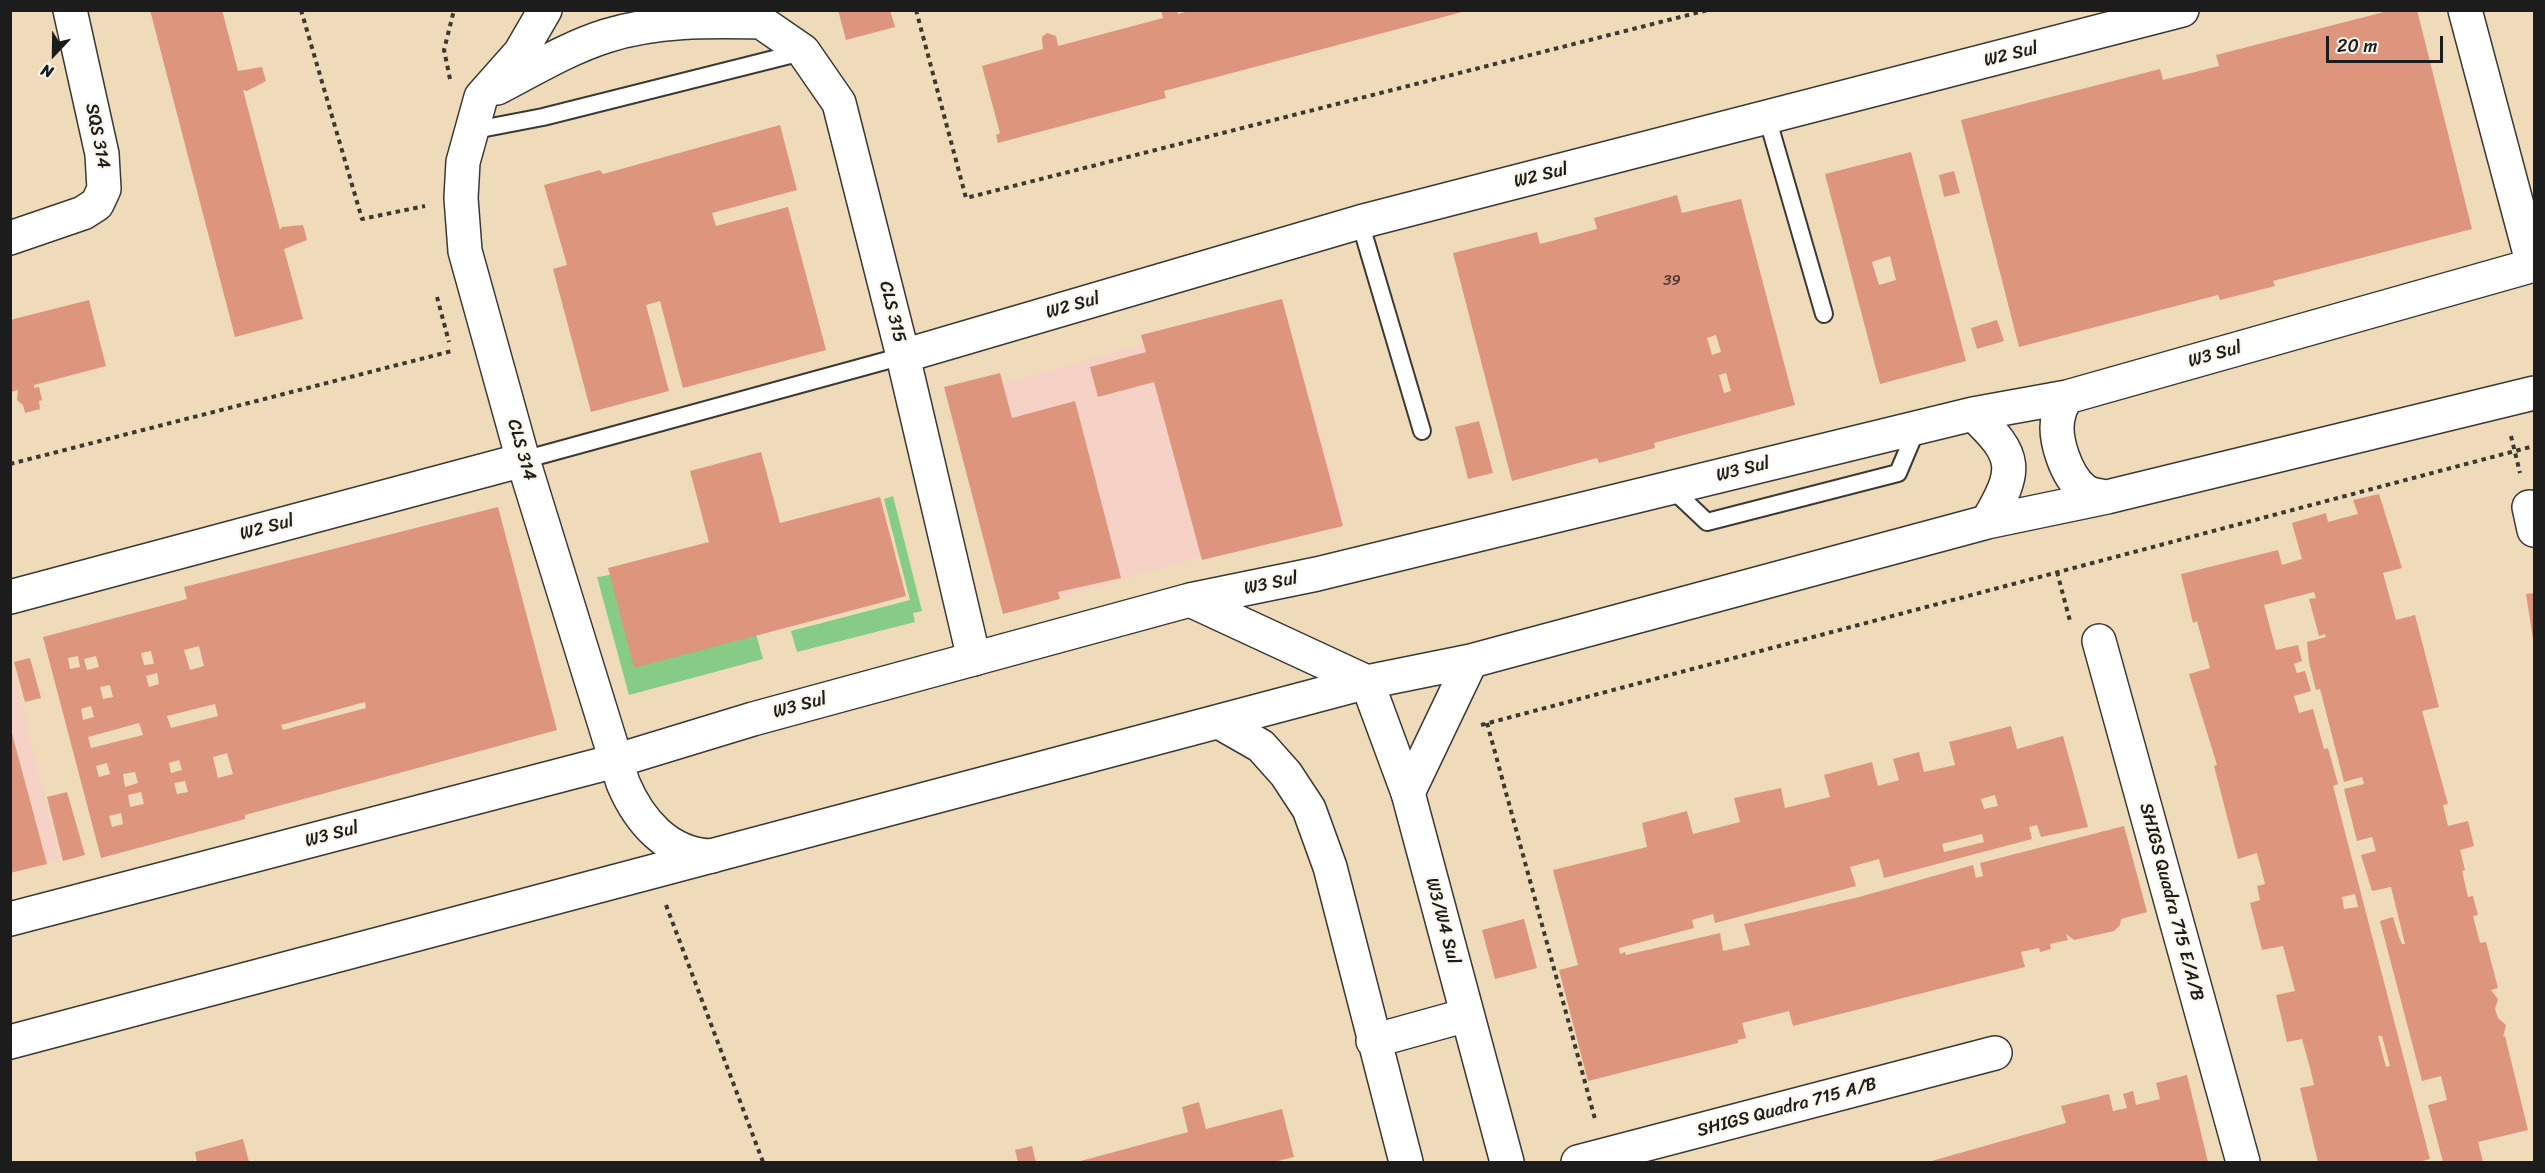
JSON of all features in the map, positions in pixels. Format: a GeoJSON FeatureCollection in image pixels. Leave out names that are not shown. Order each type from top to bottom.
{"type":"FeatureCollection","features":[{"type":"Feature","properties":{"kind":"main road","name":"SQS 314"},"geometry":{"type":"LineString","coordinates":[[10,238],[83,213],[97,204],[104,189],[102,154],[70,10]]}},
{"type":"Feature","properties":{"kind":"main road","name":"CLS 314"},"geometry":{"type":"LineString","coordinates":[[545,10],[520,53],[467,94],[470,131],[463,162],[461,198],[465,251],[523,460],[615,761],[629,798],[652,829],[693,856],[712,856]]}},
{"type":"Feature","properties":{"kind":"main road","name":"W2 Sul"},"geometry":{"type":"LineString","coordinates":[[903,356],[1360,222],[2182,10]]}},
{"type":"Feature","properties":{"kind":"main road"},"geometry":{"type":"LineString","coordinates":[[2465,10],[2534,265]]}},
{"type":"Feature","properties":{"kind":"main road"},"geometry":{"type":"LineString","coordinates":[[467,94],[605,37],[650,26],[749,16]]}},
{"type":"Feature","properties":{"kind":"main road","name":"CLS 315"},"geometry":{"type":"LineString","coordinates":[[749,16],[803,51],[839,104],[903,356],[974,659]]}},
{"type":"Feature","properties":{"kind":"main road","name":"W3 Sul"},"geometry":{"type":"LineString","coordinates":[[10,919],[615,761],[753,719],[1190,600],[1317,574],[1973,414],[2067,397],[2534,265]]}},
{"type":"Feature","properties":{"kind":"main road"},"geometry":{"type":"LineString","coordinates":[[10,1042],[1367,682],[1471,661],[1987,522],[2107,497],[2535,393]]}},
{"type":"Feature","properties":{"kind":"main road"},"geometry":{"type":"LineString","coordinates":[[2067,397],[2059,414],[2057,427],[2066,463],[2079,486],[2087,493],[2107,497]]}},
{"type":"Feature","properties":{"kind":"main road"},"geometry":{"type":"LineString","coordinates":[[1973,414],[1993,433],[2005,449],[2009,461],[2010,475],[2005,492],[1987,522]]}},
{"type":"Feature","properties":{"kind":"main road","name":"W2 Sul"},"geometry":{"type":"LineString","coordinates":[[10,597],[523,460]]}},
{"type":"Feature","properties":{"kind":"main road"},"geometry":{"type":"LineString","coordinates":[[1190,600],[1367,682]]}},
{"type":"Feature","properties":{"kind":"main road","name":"SHIGS Quadra 715 E/A/B"},"geometry":{"type":"LineString","coordinates":[[2099,641],[2243,1162]]}},
{"type":"Feature","properties":{"kind":"main road"},"geometry":{"type":"LineString","coordinates":[[1408,793],[1471,661]]}},
{"type":"Feature","properties":{"kind":"main road","name":"W3/W4 Sul"},"geometry":{"type":"LineString","coordinates":[[1367,682],[1408,793],[1507,1162]]}},
{"type":"Feature","properties":{"kind":"main road"},"geometry":{"type":"LineString","coordinates":[[1219,722],[1261,746],[1286,774],[1309,809],[1330,867],[1406,1162]]}},
{"type":"Feature","properties":{"kind":"main road"},"geometry":{"type":"LineString","coordinates":[[1373,1041],[1467,1016]]}},
{"type":"Feature","properties":{"kind":"main road","name":"SHIGS Quadra 715 A/B"},"geometry":{"type":"LineString","coordinates":[[1591,1159],[1995,1053]]}},
{"type":"Feature","properties":{"kind":"lane"},"geometry":{"type":"LineString","coordinates":[[470,131],[543,117],[803,51]]}},
{"type":"Feature","properties":{"kind":"lane"},"geometry":{"type":"LineString","coordinates":[[1767,117],[1824,314]]}},
{"type":"Feature","properties":{"kind":"lane"},"geometry":{"type":"LineString","coordinates":[[1360,222],[1422,431]]}},
{"type":"Feature","properties":{"kind":"lane"},"geometry":{"type":"LineString","coordinates":[[523,460],[903,356]]}},
{"type":"Feature","properties":{"kind":"path"},"geometry":{"type":"LineString","coordinates":[[302,10],[362,219],[461,198]]}},
{"type":"Feature","properties":{"kind":"path"},"geometry":{"type":"LineString","coordinates":[[454,10],[444,50],[467,94]]}},
{"type":"Feature","properties":{"kind":"path"},"geometry":{"type":"LineString","coordinates":[[916,10],[966,198],[1708,10]]}},
{"type":"Feature","properties":{"kind":"path"},"geometry":{"type":"LineString","coordinates":[[10,464],[452,351],[436,291]]}},
{"type":"Feature","properties":{"kind":"path"},"geometry":{"type":"LineString","coordinates":[[2502,400],[2532,518]]}},
{"type":"Feature","properties":{"kind":"path"},"geometry":{"type":"LineString","coordinates":[[1434,738],[2535,446]]}},
{"type":"Feature","properties":{"kind":"path"},"geometry":{"type":"LineString","coordinates":[[1487,723],[1591,1159]]}},
{"type":"Feature","properties":{"kind":"path"},"geometry":{"type":"LineString","coordinates":[[654,872],[763,1162]]}},
{"type":"Feature","properties":{"kind":"shaded area"},"geometry":{"type":"Polygon","coordinates":[[[1283,305],[1344,517],[1010,611],[949,399],[1283,305]]]}},
{"type":"Feature","properties":{"kind":"shaded area"},"geometry":{"type":"Polygon","coordinates":[[[10,655],[60,859],[11,871],[10,871],[10,655]]]}},
{"type":"Feature","properties":{"kind":"green space"},"geometry":{"type":"Polygon","coordinates":[[[893,496],[922,611],[913,613],[915,622],[797,652],[791,631],[910,600],[884,499],[893,496]]]}},
{"type":"Feature","properties":{"kind":"green space"},"geometry":{"type":"Polygon","coordinates":[[[610,575],[756,634],[763,659],[629,695],[597,577],[610,575]]]}},
{"type":"Feature","properties":{"kind":"building"},"geometry":{"type":"Polygon","coordinates":[[[150,10],[222,10],[238,71],[262,67],[266,81],[247,91],[243,90],[280,230],[282,227],[303,225],[307,240],[284,249],[303,319],[235,337],[150,10]]]}},
{"type":"Feature","properties":{"kind":"building"},"geometry":{"type":"Polygon","coordinates":[[[838,10],[890,10],[895,27],[846,40],[838,10]]]}},
{"type":"Feature","properties":{"kind":"building"},"geometry":{"type":"Polygon","coordinates":[[[1161,10],[1177,10],[1178,14],[1192,10],[1466,11],[1164,91],[1166,98],[998,143],[996,135],[1000,133],[982,66],[1043,49],[1042,37],[1047,33],[1056,36],[1058,46],[1163,18],[1161,10]]]}},
{"type":"Feature","properties":{"kind":"building"},"geometry":{"type":"Polygon","coordinates":[[[2392,10],[2417,10],[2472,229],[2273,281],[2275,286],[2220,300],[2218,295],[2019,347],[1961,120],[2160,69],[2163,80],[2219,66],[2216,55],[2392,10]]]}},
{"type":"Feature","properties":{"kind":"building"},"geometry":{"type":"Polygon","coordinates":[[[780,125],[797,190],[712,213],[716,226],[788,207],[826,350],[683,388],[660,301],[646,305],[669,391],[591,412],[553,269],[567,265],[544,185],[600,170],[603,174],[780,125]]]}},
{"type":"Feature","properties":{"kind":"building"},"geometry":{"type":"Polygon","coordinates":[[[1911,152],[1966,361],[1880,384],[1825,174],[1911,152]],[[1890,256],[1872,262],[1879,285],[1896,280],[1890,256]]]}},
{"type":"Feature","properties":{"kind":"building"},"geometry":{"type":"Polygon","coordinates":[[[1954,171],[1960,193],[1944,197],[1939,175],[1954,171]]]}},
{"type":"Feature","properties":{"kind":"building"},"geometry":{"type":"Polygon","coordinates":[[[1677,195],[1682,213],[1741,199],[1795,405],[1654,443],[1655,448],[1599,463],[1597,458],[1512,481],[1453,253],[1537,232],[1540,244],[1597,229],[1594,218],[1677,195]],[[1716,335],[1707,338],[1712,355],[1721,352],[1716,335]],[[1726,373],[1719,375],[1724,393],[1731,391],[1726,373]]]}},
{"type":"Feature","properties":{"kind":"building"},"geometry":{"type":"Polygon","coordinates":[[[1282,299],[1343,526],[1202,560],[1154,382],[1098,397],[1090,367],[1146,352],[1141,335],[1282,299]]]}},
{"type":"Feature","properties":{"kind":"building"},"geometry":{"type":"Polygon","coordinates":[[[89,300],[106,366],[34,385],[34,388],[39,387],[42,400],[39,401],[40,409],[25,413],[23,405],[17,400],[18,390],[10,392],[10,320],[89,300]]]}},
{"type":"Feature","properties":{"kind":"building"},"geometry":{"type":"Polygon","coordinates":[[[1997,320],[2004,341],[1977,349],[1971,328],[1997,320]]]}},
{"type":"Feature","properties":{"kind":"building"},"geometry":{"type":"Polygon","coordinates":[[[1000,373],[1012,418],[1075,401],[1121,578],[1058,592],[1060,599],[1003,614],[944,387],[1000,373]]]}},
{"type":"Feature","properties":{"kind":"building"},"geometry":{"type":"Polygon","coordinates":[[[1479,421],[1493,473],[1468,479],[1455,427],[1479,421]]]}},
{"type":"Feature","properties":{"kind":"building"},"geometry":{"type":"Polygon","coordinates":[[[761,452],[780,523],[880,497],[906,596],[634,668],[608,568],[709,542],[690,471],[761,452]]]}},
{"type":"Feature","properties":{"kind":"building"},"geometry":{"type":"Polygon","coordinates":[[[2379,494],[2402,568],[2383,573],[2396,620],[2415,615],[2439,707],[2422,711],[2448,804],[2443,805],[2448,826],[2468,821],[2474,846],[2460,850],[2465,870],[2462,871],[2468,897],[2473,896],[2478,915],[2473,916],[2480,943],[2486,942],[2498,988],[2491,990],[2498,999],[2495,1009],[2498,1018],[2506,1025],[2503,1037],[2505,1036],[2528,1130],[2478,1142],[2483,1162],[2443,1162],[2428,1105],[2447,1100],[2441,1076],[2422,1081],[2380,921],[2393,917],[2402,944],[2405,944],[2391,887],[2372,891],[2361,855],[2376,851],[2372,837],[2357,841],[2344,789],[2364,784],[2362,777],[2344,782],[2320,689],[2316,690],[2309,662],[2307,642],[2326,637],[2325,634],[2319,636],[2309,599],[2316,598],[2314,592],[2264,605],[2276,650],[2298,645],[2302,661],[2294,664],[2297,673],[2305,671],[2311,691],[2294,696],[2299,713],[2313,709],[2324,749],[2328,748],[2338,784],[2333,786],[2430,1159],[2418,1162],[2318,1162],[2300,1088],[2314,1085],[2310,1068],[2302,1039],[2287,1042],[2276,995],[2295,991],[2283,946],[2262,950],[2250,903],[2260,900],[2257,886],[2265,884],[2257,853],[2238,859],[2214,766],[2217,765],[2189,674],[2210,668],[2197,621],[2193,623],[2181,574],[2278,550],[2282,565],[2302,559],[2292,523],[2326,513],[2328,522],[2358,514],[2353,500],[2379,494]],[[2355,894],[2342,897],[2344,909],[2358,907],[2355,894]],[[2378,1036],[2386,1067],[2390,1066],[2382,1036],[2378,1036]]]}},
{"type":"Feature","properties":{"kind":"building"},"geometry":{"type":"Polygon","coordinates":[[[498,507],[557,730],[245,815],[245,819],[101,858],[43,637],[187,599],[184,587],[498,507]],[[199,646],[184,650],[190,670],[204,666],[199,646]],[[151,651],[141,653],[144,665],[154,664],[151,651]],[[78,656],[68,658],[70,669],[80,667],[78,656]],[[96,656],[84,659],[87,670],[99,667],[96,656]],[[157,673],[146,676],[149,687],[159,684],[157,673]],[[110,685],[100,687],[103,699],[113,697],[110,685]],[[365,702],[281,725],[283,730],[366,708],[365,702]],[[215,704],[167,716],[171,728],[218,716],[215,704]],[[91,706],[81,709],[83,720],[94,717],[91,706]],[[139,723],[88,737],[91,748],[143,735],[139,723]],[[227,753],[213,757],[218,778],[233,774],[227,753]],[[179,760],[169,763],[171,773],[182,770],[179,760]],[[107,763],[96,766],[99,777],[110,774],[107,763]],[[135,772],[123,774],[125,787],[138,783],[135,772]],[[185,781],[174,783],[177,794],[188,792],[185,781]],[[141,792],[128,795],[130,807],[144,804],[141,792]],[[121,813],[109,816],[112,827],[123,824],[121,813]]]}},
{"type":"Feature","properties":{"kind":"building"},"geometry":{"type":"Polygon","coordinates":[[[2534,593],[2534,639],[2533,639],[2526,594],[2534,593]]]}},
{"type":"Feature","properties":{"kind":"building"},"geometry":{"type":"Polygon","coordinates":[[[30,658],[41,698],[25,702],[14,662],[30,658]]]}},
{"type":"Feature","properties":{"kind":"building"},"geometry":{"type":"Polygon","coordinates":[[[10,726],[47,864],[10,873],[10,726]]]}},
{"type":"Feature","properties":{"kind":"building"},"geometry":{"type":"Polygon","coordinates":[[[2011,726],[2017,749],[2063,736],[2088,827],[2041,837],[2037,825],[2029,827],[2032,839],[1884,878],[1879,859],[1850,867],[1856,886],[1715,923],[1713,914],[1692,920],[1694,928],[1619,948],[1620,954],[1625,952],[1626,955],[1720,933],[1723,951],[1750,945],[1744,924],[1859,897],[1973,865],[1976,878],[1983,876],[1980,863],[2124,826],[2147,912],[2121,919],[2120,925],[2114,931],[2074,940],[2066,934],[2068,940],[2050,944],[2051,949],[2040,952],[2039,948],[2021,952],[2025,967],[1793,1026],[1789,1011],[1742,1023],[1746,1038],[1738,1040],[1738,1043],[1588,1081],[1559,970],[1578,965],[1553,870],[1647,847],[1642,823],[1687,811],[1693,834],[1740,822],[1734,798],[1781,788],[1785,808],[1830,797],[1824,775],[1872,762],[1878,786],[1899,780],[1893,759],[1919,752],[1924,772],[1955,765],[1949,742],[2011,726]],[[1995,795],[1981,799],[1984,809],[1998,806],[1995,795]],[[1982,834],[1942,844],[1944,852],[1984,842],[1982,834]]]}},
{"type":"Feature","properties":{"kind":"building"},"geometry":{"type":"Polygon","coordinates":[[[67,792],[85,855],[63,861],[47,797],[67,792]]]}},
{"type":"Feature","properties":{"kind":"building"},"geometry":{"type":"Polygon","coordinates":[[[1524,919],[1537,968],[1495,979],[1482,930],[1524,919]]]}},
{"type":"Feature","properties":{"kind":"building"},"geometry":{"type":"Polygon","coordinates":[[[2187,1075],[2208,1162],[1928,1162],[2066,1123],[2061,1106],[2109,1094],[2113,1111],[2127,1108],[2123,1094],[2133,1091],[2136,1105],[2160,1099],[2156,1083],[2187,1075]]]}},
{"type":"Feature","properties":{"kind":"building"},"geometry":{"type":"Polygon","coordinates":[[[1199,1102],[1206,1129],[1282,1109],[1294,1157],[1274,1162],[1077,1162],[1188,1132],[1182,1107],[1199,1102]]]}},
{"type":"Feature","properties":{"kind":"building"},"geometry":{"type":"Polygon","coordinates":[[[243,1139],[249,1162],[197,1162],[195,1152],[243,1139]]]}},
{"type":"Feature","properties":{"kind":"building"},"geometry":{"type":"Polygon","coordinates":[[[1032,1146],[1036,1162],[1018,1162],[1015,1150],[1032,1146]]]}}]}
